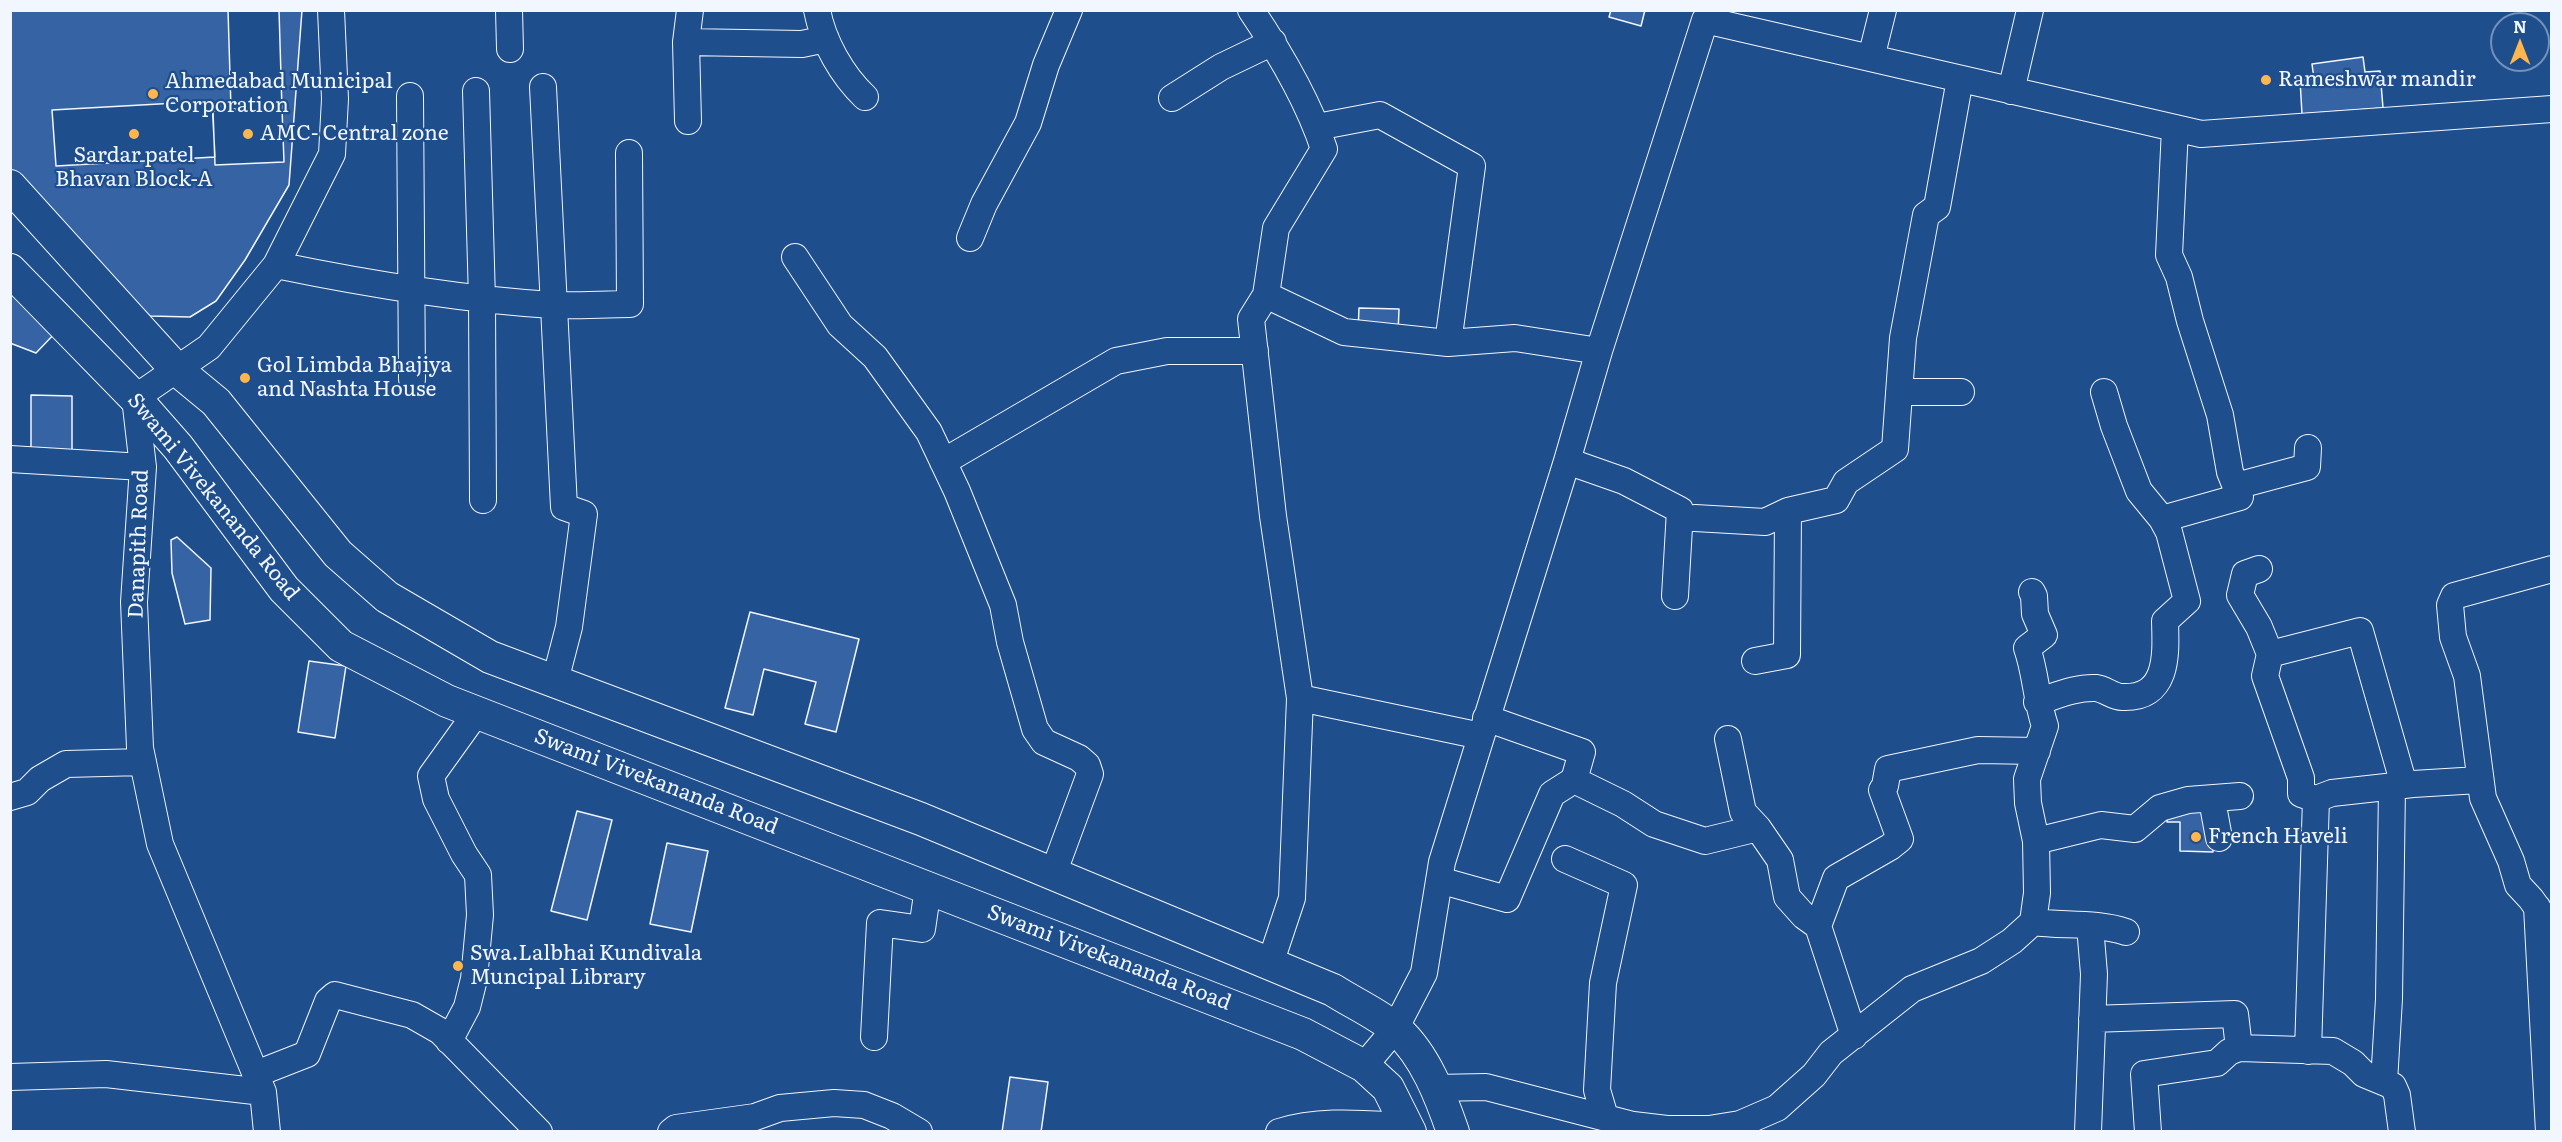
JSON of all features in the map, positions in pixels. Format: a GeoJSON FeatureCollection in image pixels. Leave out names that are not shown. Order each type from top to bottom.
{"type":"FeatureCollection","features":[{"type":"Feature","properties":{"kind":"main road"},"geometry":{"type":"LineString","coordinates":[[10,186],[176,369],[216,402],[338,554],[387,597],[490,657],[921,819],[1333,990],[1395,1029],[1412,1045],[1442,1101],[1453,1131]]}},
{"type":"Feature","properties":{"kind":"main road","name":"Swami Vivekananda Road"},"geometry":{"type":"LineString","coordinates":[[10,270],[135,398],[178,447],[284,590],[341,646],[447,701],[1303,1034],[1364,1066],[1388,1088],[1409,1129]]}},
{"type":"Feature","properties":{"kind":"street"},"geometry":{"type":"LineString","coordinates":[[135,398],[209,347],[276,265],[332,154],[335,99],[331,10]]}},
{"type":"Feature","properties":{"kind":"street"},"geometry":{"type":"LineString","coordinates":[[509,10],[510,49]]}},
{"type":"Feature","properties":{"kind":"street"},"geometry":{"type":"LineString","coordinates":[[688,120],[686,42],[690,10]]}},
{"type":"Feature","properties":{"kind":"street"},"geometry":{"type":"LineString","coordinates":[[817,10],[820,27],[848,81],[865,97]]}},
{"type":"Feature","properties":{"kind":"street"},"geometry":{"type":"LineString","coordinates":[[970,238],[984,204],[1029,123],[1046,65],[1069,10]]}},
{"type":"Feature","properties":{"kind":"street"},"geometry":{"type":"LineString","coordinates":[[1251,10],[1272,42],[1317,127],[1324,149],[1276,228],[1266,295],[1251,319],[1273,516],[1289,615],[1299,698],[1292,898],[1270,964]]}},
{"type":"Feature","properties":{"kind":"street"},"geometry":{"type":"LineString","coordinates":[[1871,58],[1883,10]]}},
{"type":"Feature","properties":{"kind":"street"},"geometry":{"type":"LineString","coordinates":[[2011,91],[2030,10]]}},
{"type":"Feature","properties":{"kind":"street"},"geometry":{"type":"LineString","coordinates":[[1364,1066],[1395,1029],[1424,973],[1442,862],[1703,15],[1871,58],[2201,134],[2552,109]]}},
{"type":"Feature","properties":{"kind":"street"},"geometry":{"type":"LineString","coordinates":[[686,42],[802,44],[826,39]]}},
{"type":"Feature","properties":{"kind":"street"},"geometry":{"type":"LineString","coordinates":[[1172,98],[1221,67],[1272,42]]}},
{"type":"Feature","properties":{"kind":"street"},"geometry":{"type":"LineString","coordinates":[[1695,518],[1765,522],[1788,511],[1836,501],[1846,482],[1895,449],[1903,338],[1926,215],[1937,207],[1960,79]]}},
{"type":"Feature","properties":{"kind":"street"},"geometry":{"type":"LineString","coordinates":[[543,87],[564,507],[584,514],[569,627],[555,681]]}},
{"type":"Feature","properties":{"kind":"street"},"geometry":{"type":"LineString","coordinates":[[476,91],[482,298],[483,500]]}},
{"type":"Feature","properties":{"kind":"street"},"geometry":{"type":"LineString","coordinates":[[410,96],[412,379]]}},
{"type":"Feature","properties":{"kind":"street"},"geometry":{"type":"LineString","coordinates":[[1317,127],[1380,115],[1472,166],[1448,343]]}},
{"type":"Feature","properties":{"kind":"street"},"geometry":{"type":"LineString","coordinates":[[2162,519],[2240,497],[2230,472],[2220,415],[2190,321],[2179,277],[2169,255],[2175,128]]}},
{"type":"Feature","properties":{"kind":"street"},"geometry":{"type":"LineString","coordinates":[[276,265],[370,285],[412,291],[554,305],[630,304],[629,153]]}},
{"type":"Feature","properties":{"kind":"street"},"geometry":{"type":"LineString","coordinates":[[795,257],[840,325],[875,357],[929,432],[957,491],[1002,605],[1035,729],[1044,742],[1079,758],[1087,765],[1090,774],[1053,874]]}},
{"type":"Feature","properties":{"kind":"street"},"geometry":{"type":"LineString","coordinates":[[1266,295],[1344,332],[1448,343],[1515,338],[1599,351]]}},
{"type":"Feature","properties":{"kind":"street"},"geometry":{"type":"LineString","coordinates":[[943,462],[1116,361],[1167,351],[1255,351]]}},
{"type":"Feature","properties":{"kind":"street"},"geometry":{"type":"LineString","coordinates":[[1899,392],[1960,392]]}},
{"type":"Feature","properties":{"kind":"street"},"geometry":{"type":"LineString","coordinates":[[2037,702],[2083,689],[2099,688],[2121,697],[2142,696],[2160,679],[2166,654],[2165,621],[2187,601],[2169,532],[2162,519],[2139,491],[2114,426],[2104,392]]}},
{"type":"Feature","properties":{"kind":"street","name":"Danapith Road"},"geometry":{"type":"LineString","coordinates":[[135,398],[143,467],[134,602],[140,747],[160,844],[259,1083],[267,1131]]}},
{"type":"Feature","properties":{"kind":"street"},"geometry":{"type":"LineString","coordinates":[[2236,486],[2307,467],[2308,448]]}},
{"type":"Feature","properties":{"kind":"street"},"geometry":{"type":"LineString","coordinates":[[10,459],[143,467]]}},
{"type":"Feature","properties":{"kind":"street"},"geometry":{"type":"LineString","coordinates":[[1567,461],[1624,481],[1680,510],[1675,596]]}},
{"type":"Feature","properties":{"kind":"street"},"geometry":{"type":"LineString","coordinates":[[1755,661],[1787,655],[1788,511]]}},
{"type":"Feature","properties":{"kind":"street"},"geometry":{"type":"LineString","coordinates":[[2259,569],[2245,574],[2240,595],[2259,627],[2270,654],[2265,675],[2301,778],[2301,794],[2316,799],[2332,793],[2479,780]]}},
{"type":"Feature","properties":{"kind":"street"},"geometry":{"type":"LineString","coordinates":[[2552,569],[2454,596],[2450,605],[2453,637],[2462,656],[2471,703],[2483,798],[2511,861],[2518,885],[2552,929]]}},
{"type":"Feature","properties":{"kind":"street"},"geometry":{"type":"LineString","coordinates":[[1435,1088],[1486,1087],[1633,1125],[1710,1130],[1740,1124],[1777,1108],[1814,1075],[1831,1053],[1912,989],[1981,961],[2012,941],[2033,922],[2037,893],[2036,841],[2026,778],[2045,726],[2037,702],[2032,671],[2033,663],[2027,648],[2044,635],[2035,614],[2032,592]]}},
{"type":"Feature","properties":{"kind":"street"},"geometry":{"type":"LineString","coordinates":[[2270,654],[2360,631],[2363,637],[2398,786],[2384,1082]]}},
{"type":"Feature","properties":{"kind":"street"},"geometry":{"type":"LineString","coordinates":[[1299,698],[1484,727],[1582,752],[1574,780],[1552,794],[1507,898],[1439,880]]}},
{"type":"Feature","properties":{"kind":"street"},"geometry":{"type":"LineString","coordinates":[[449,1041],[467,1007],[474,979],[480,915],[477,875],[436,799],[431,776],[477,712]]}},
{"type":"Feature","properties":{"kind":"street"},"geometry":{"type":"LineString","coordinates":[[1728,739],[1743,812],[1758,828],[1780,860],[1787,897],[1804,916],[1818,926],[1854,1036]]}},
{"type":"Feature","properties":{"kind":"street"},"geometry":{"type":"LineString","coordinates":[[1818,926],[1836,878],[1900,839],[1882,790],[1888,769],[1978,750],[2037,751]]}},
{"type":"Feature","properties":{"kind":"street"},"geometry":{"type":"LineString","coordinates":[[10,797],[27,792],[40,779],[66,764],[143,762]]}},
{"type":"Feature","properties":{"kind":"street"},"geometry":{"type":"LineString","coordinates":[[1574,780],[1623,804],[1654,824],[1705,841],[1758,828]]}},
{"type":"Feature","properties":{"kind":"street"},"geometry":{"type":"LineString","coordinates":[[2036,841],[2101,825],[2135,829],[2160,808],[2188,800],[2212,800],[2241,796]]}},
{"type":"Feature","properties":{"kind":"street"},"geometry":{"type":"LineString","coordinates":[[2308,1051],[2316,799]]}},
{"type":"Feature","properties":{"kind":"street"},"geometry":{"type":"LineString","coordinates":[[2212,800],[2219,838]]}},
{"type":"Feature","properties":{"kind":"street"},"geometry":{"type":"LineString","coordinates":[[1565,859],[1624,885],[1603,983],[1597,1090],[1605,1117]]}},
{"type":"Feature","properties":{"kind":"street"},"geometry":{"type":"LineString","coordinates":[[874,1037],[880,923],[922,929],[928,888]]}},
{"type":"Feature","properties":{"kind":"street"},"geometry":{"type":"LineString","coordinates":[[2537,907],[2548,1131]]}},
{"type":"Feature","properties":{"kind":"street"},"geometry":{"type":"LineString","coordinates":[[2033,922],[2108,926],[2126,932]]}},
{"type":"Feature","properties":{"kind":"street"},"geometry":{"type":"LineString","coordinates":[[2088,1131],[2094,974],[2090,926]]}},
{"type":"Feature","properties":{"kind":"street"},"geometry":{"type":"LineString","coordinates":[[10,1077],[106,1074],[259,1083],[307,1054],[328,1001],[335,994],[412,1015],[440,1032],[539,1131]]}},
{"type":"Feature","properties":{"kind":"street"},"geometry":{"type":"LineString","coordinates":[[2092,1019],[2235,1014],[2239,1048]]}},
{"type":"Feature","properties":{"kind":"street"},"geometry":{"type":"LineString","coordinates":[[2148,1131],[2144,1074],[2217,1063],[2229,1052],[2239,1048],[2333,1051],[2353,1062],[2364,1074],[2393,1086],[2397,1095],[2402,1131]]}},
{"type":"Feature","properties":{"kind":"street"},"geometry":{"type":"LineString","coordinates":[[671,1131],[676,1128],[755,1117],[780,1108],[834,1103],[864,1105],[892,1116],[919,1131]]}},
{"type":"Feature","properties":{"kind":"street"},"geometry":{"type":"LineString","coordinates":[[1279,1131],[1299,1125],[1334,1123],[1409,1129]]}},
{"type":"Feature","properties":{"kind":"building","name":"Ahmedabad Municipal Corporation"},"geometry":{"type":"Polygon","coordinates":[[[10,10],[302,10],[289,185],[245,260],[216,301],[190,317],[150,316],[131,301],[10,178],[10,10]]]}},
{"type":"Feature","properties":{"kind":"building"},"geometry":{"type":"Polygon","coordinates":[[[228,10],[279,10],[282,109],[231,109],[228,10]]]}},
{"type":"Feature","properties":{"kind":"building"},"geometry":{"type":"Polygon","coordinates":[[[1611,10],[1645,10],[1641,26],[1609,17],[1611,10]]]}},
{"type":"Feature","properties":{"kind":"building"},"geometry":{"type":"Polygon","coordinates":[[[2363,57],[2365,72],[2380,71],[2383,108],[2302,114],[2300,80],[2314,79],[2312,64],[2363,57]]]}},
{"type":"Feature","properties":{"kind":"building","name":"Sardar patel Bhavan Block-A"},"geometry":{"type":"Polygon","coordinates":[[[212,101],[215,157],[56,166],[52,110],[212,101]]]}},
{"type":"Feature","properties":{"kind":"building","name":"AMC- Central zone"},"geometry":{"type":"Polygon","coordinates":[[[282,109],[284,162],[215,165],[213,111],[282,109]]]}},
{"type":"Feature","properties":{"kind":"building"},"geometry":{"type":"Polygon","coordinates":[[[10,285],[58,330],[36,353],[10,343],[10,285]]]}},
{"type":"Feature","properties":{"kind":"building"},"geometry":{"type":"Polygon","coordinates":[[[1359,308],[1399,309],[1398,334],[1358,332],[1359,308]]]}},
{"type":"Feature","properties":{"kind":"building"},"geometry":{"type":"Polygon","coordinates":[[[31,395],[72,396],[72,452],[31,452],[31,395]]]}},
{"type":"Feature","properties":{"kind":"building"},"geometry":{"type":"Polygon","coordinates":[[[177,537],[211,568],[210,620],[185,624],[172,573],[171,540],[177,537]]]}},
{"type":"Feature","properties":{"kind":"building"},"geometry":{"type":"Polygon","coordinates":[[[750,612],[859,639],[836,732],[805,724],[816,682],[764,669],[753,715],[725,708],[750,612]]]}},
{"type":"Feature","properties":{"kind":"building"},"geometry":{"type":"Polygon","coordinates":[[[309,661],[346,666],[335,738],[298,732],[309,661]]]}},
{"type":"Feature","properties":{"kind":"building","name":"French Haveli"},"geometry":{"type":"Polygon","coordinates":[[[2212,808],[2213,852],[2180,851],[2180,822],[2167,822],[2167,811],[2212,808]]]}},
{"type":"Feature","properties":{"kind":"building"},"geometry":{"type":"Polygon","coordinates":[[[577,811],[612,820],[587,920],[551,911],[577,811]]]}},
{"type":"Feature","properties":{"kind":"building"},"geometry":{"type":"Polygon","coordinates":[[[667,843],[708,851],[691,932],[650,924],[667,843]]]}},
{"type":"Feature","properties":{"kind":"building"},"geometry":{"type":"Polygon","coordinates":[[[1010,1077],[1048,1082],[1041,1132],[1002,1132],[1010,1077]]]}},
{"type":"Feature","properties":{"kind":"place","name":"Rameshwar mandir"},"geometry":{"type":"Point","coordinates":[2266,80]}},
{"type":"Feature","properties":{"kind":"place","name":"Ahmedabad Municipal Corporation"},"geometry":{"type":"Point","coordinates":[153,94]}},
{"type":"Feature","properties":{"kind":"place","name":"Sardar patel Bhavan Block-A"},"geometry":{"type":"Point","coordinates":[134,134]}},
{"type":"Feature","properties":{"kind":"place","name":"AMC- Central zone"},"geometry":{"type":"Point","coordinates":[248,134]}},
{"type":"Feature","properties":{"kind":"place","name":"Gol Limbda Bhajiya and Nashta House"},"geometry":{"type":"Point","coordinates":[245,378]}},
{"type":"Feature","properties":{"kind":"place","name":"French Haveli"},"geometry":{"type":"Point","coordinates":[2196,837]}},
{"type":"Feature","properties":{"kind":"place","name":"Swa.Lalbhai Kundivala Muncipal Library"},"geometry":{"type":"Point","coordinates":[458,966]}}]}
